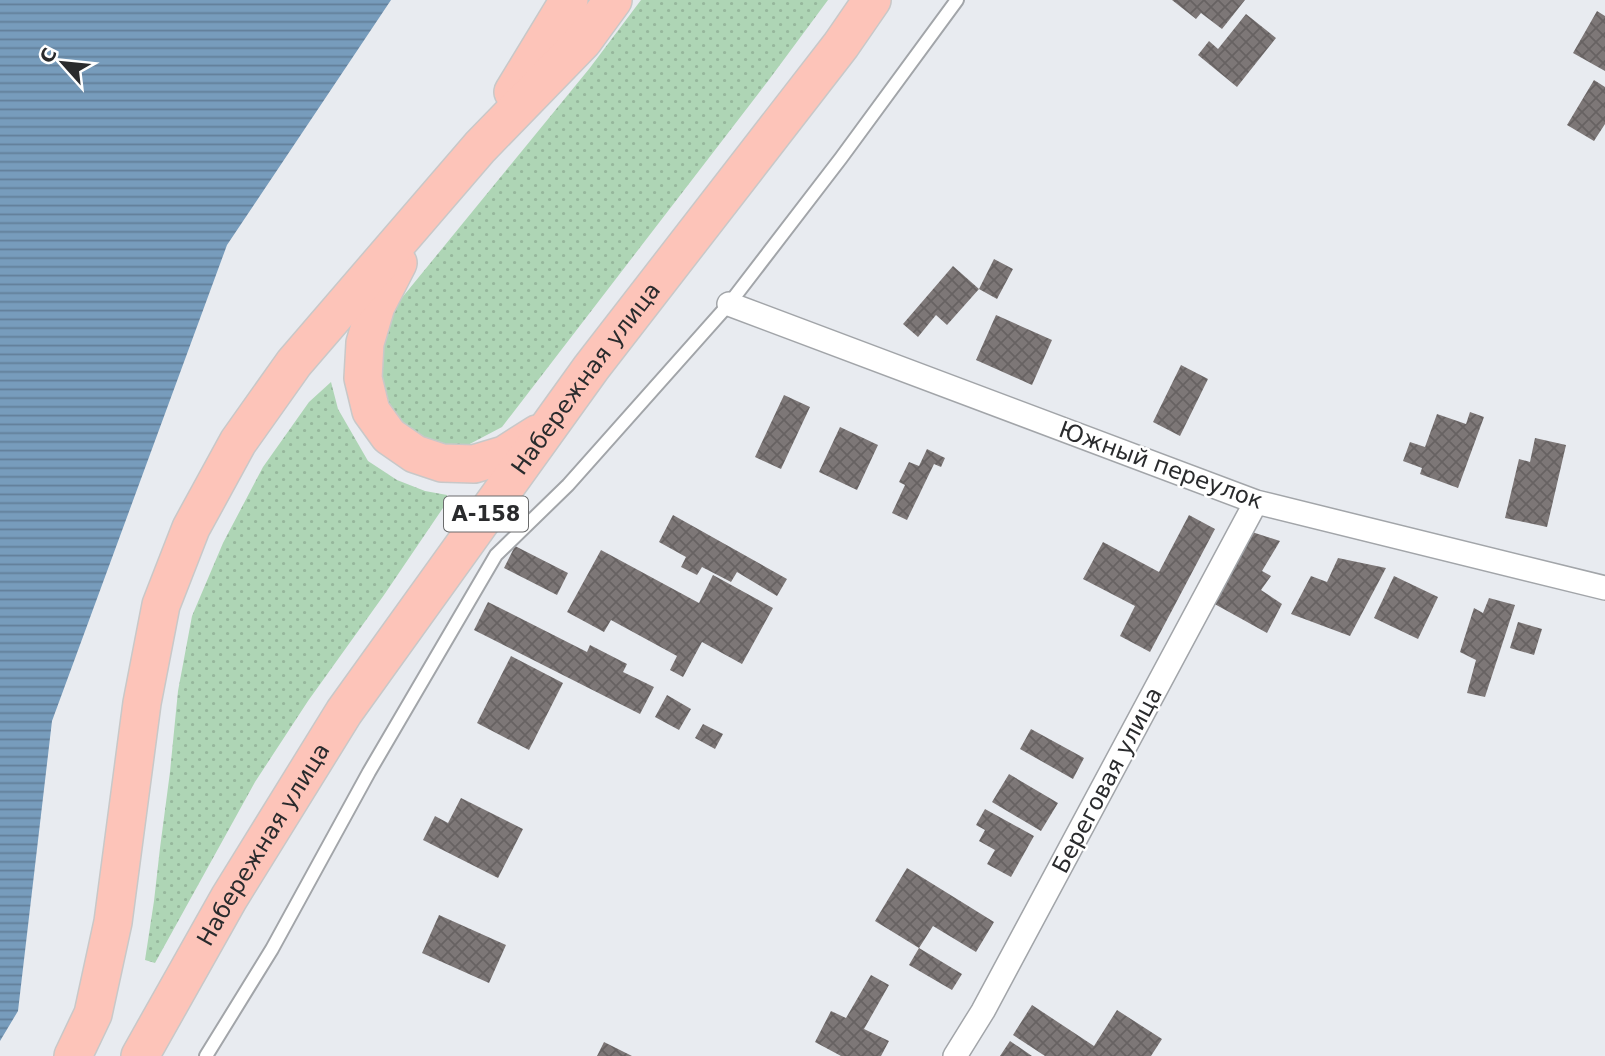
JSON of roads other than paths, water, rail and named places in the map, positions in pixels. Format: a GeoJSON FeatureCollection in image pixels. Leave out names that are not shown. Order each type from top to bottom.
{"type":"FeatureCollection","features":[{"type":"Feature","properties":{"kind":"main road"},"geometry":{"type":"LineString","coordinates":[[480,147],[569,0]]}},
{"type":"Feature","properties":{"kind":"main road"},"geometry":{"type":"LineString","coordinates":[[73,1056],[93,1014],[113,922],[142,703],[161,605],[191,528],[238,442],[295,363],[480,147],[583,41],[614,0]]}},
{"type":"Feature","properties":{"kind":"main road","name":"Набережная улица"},"geometry":{"type":"LineString","coordinates":[[140,1056],[229,898],[344,712],[591,368],[841,45],[872,0]]}},
{"type":"Feature","properties":{"kind":"main road"},"geometry":{"type":"LineString","coordinates":[[841,45],[888,0]]}},
{"type":"Feature","properties":{"kind":"main road"},"geometry":{"type":"LineString","coordinates":[[426,210],[376,306],[365,343],[363,378],[372,411],[389,436],[415,454],[442,463],[474,464],[504,455],[548,427]]}},
{"type":"Feature","properties":{"kind":"street","name":"Южный переулок"},"geometry":{"type":"LineString","coordinates":[[729,304],[1256,502],[1605,588]]}},
{"type":"Feature","properties":{"kind":"street","name":"Береговая улица"},"geometry":{"type":"LineString","coordinates":[[955,1056],[983,1012],[1256,502]]}},
{"type":"Feature","properties":{"kind":"lane"},"geometry":{"type":"LineString","coordinates":[[206,1056],[272,949],[369,772],[496,555],[568,485],[729,304],[957,0]]}},
{"type":"Feature","properties":{"kind":"water"},"geometry":{"type":"Polygon","coordinates":[[[0,0],[391,0],[227,245],[52,721],[18,1011],[0,1041],[0,0]]]}}]}
